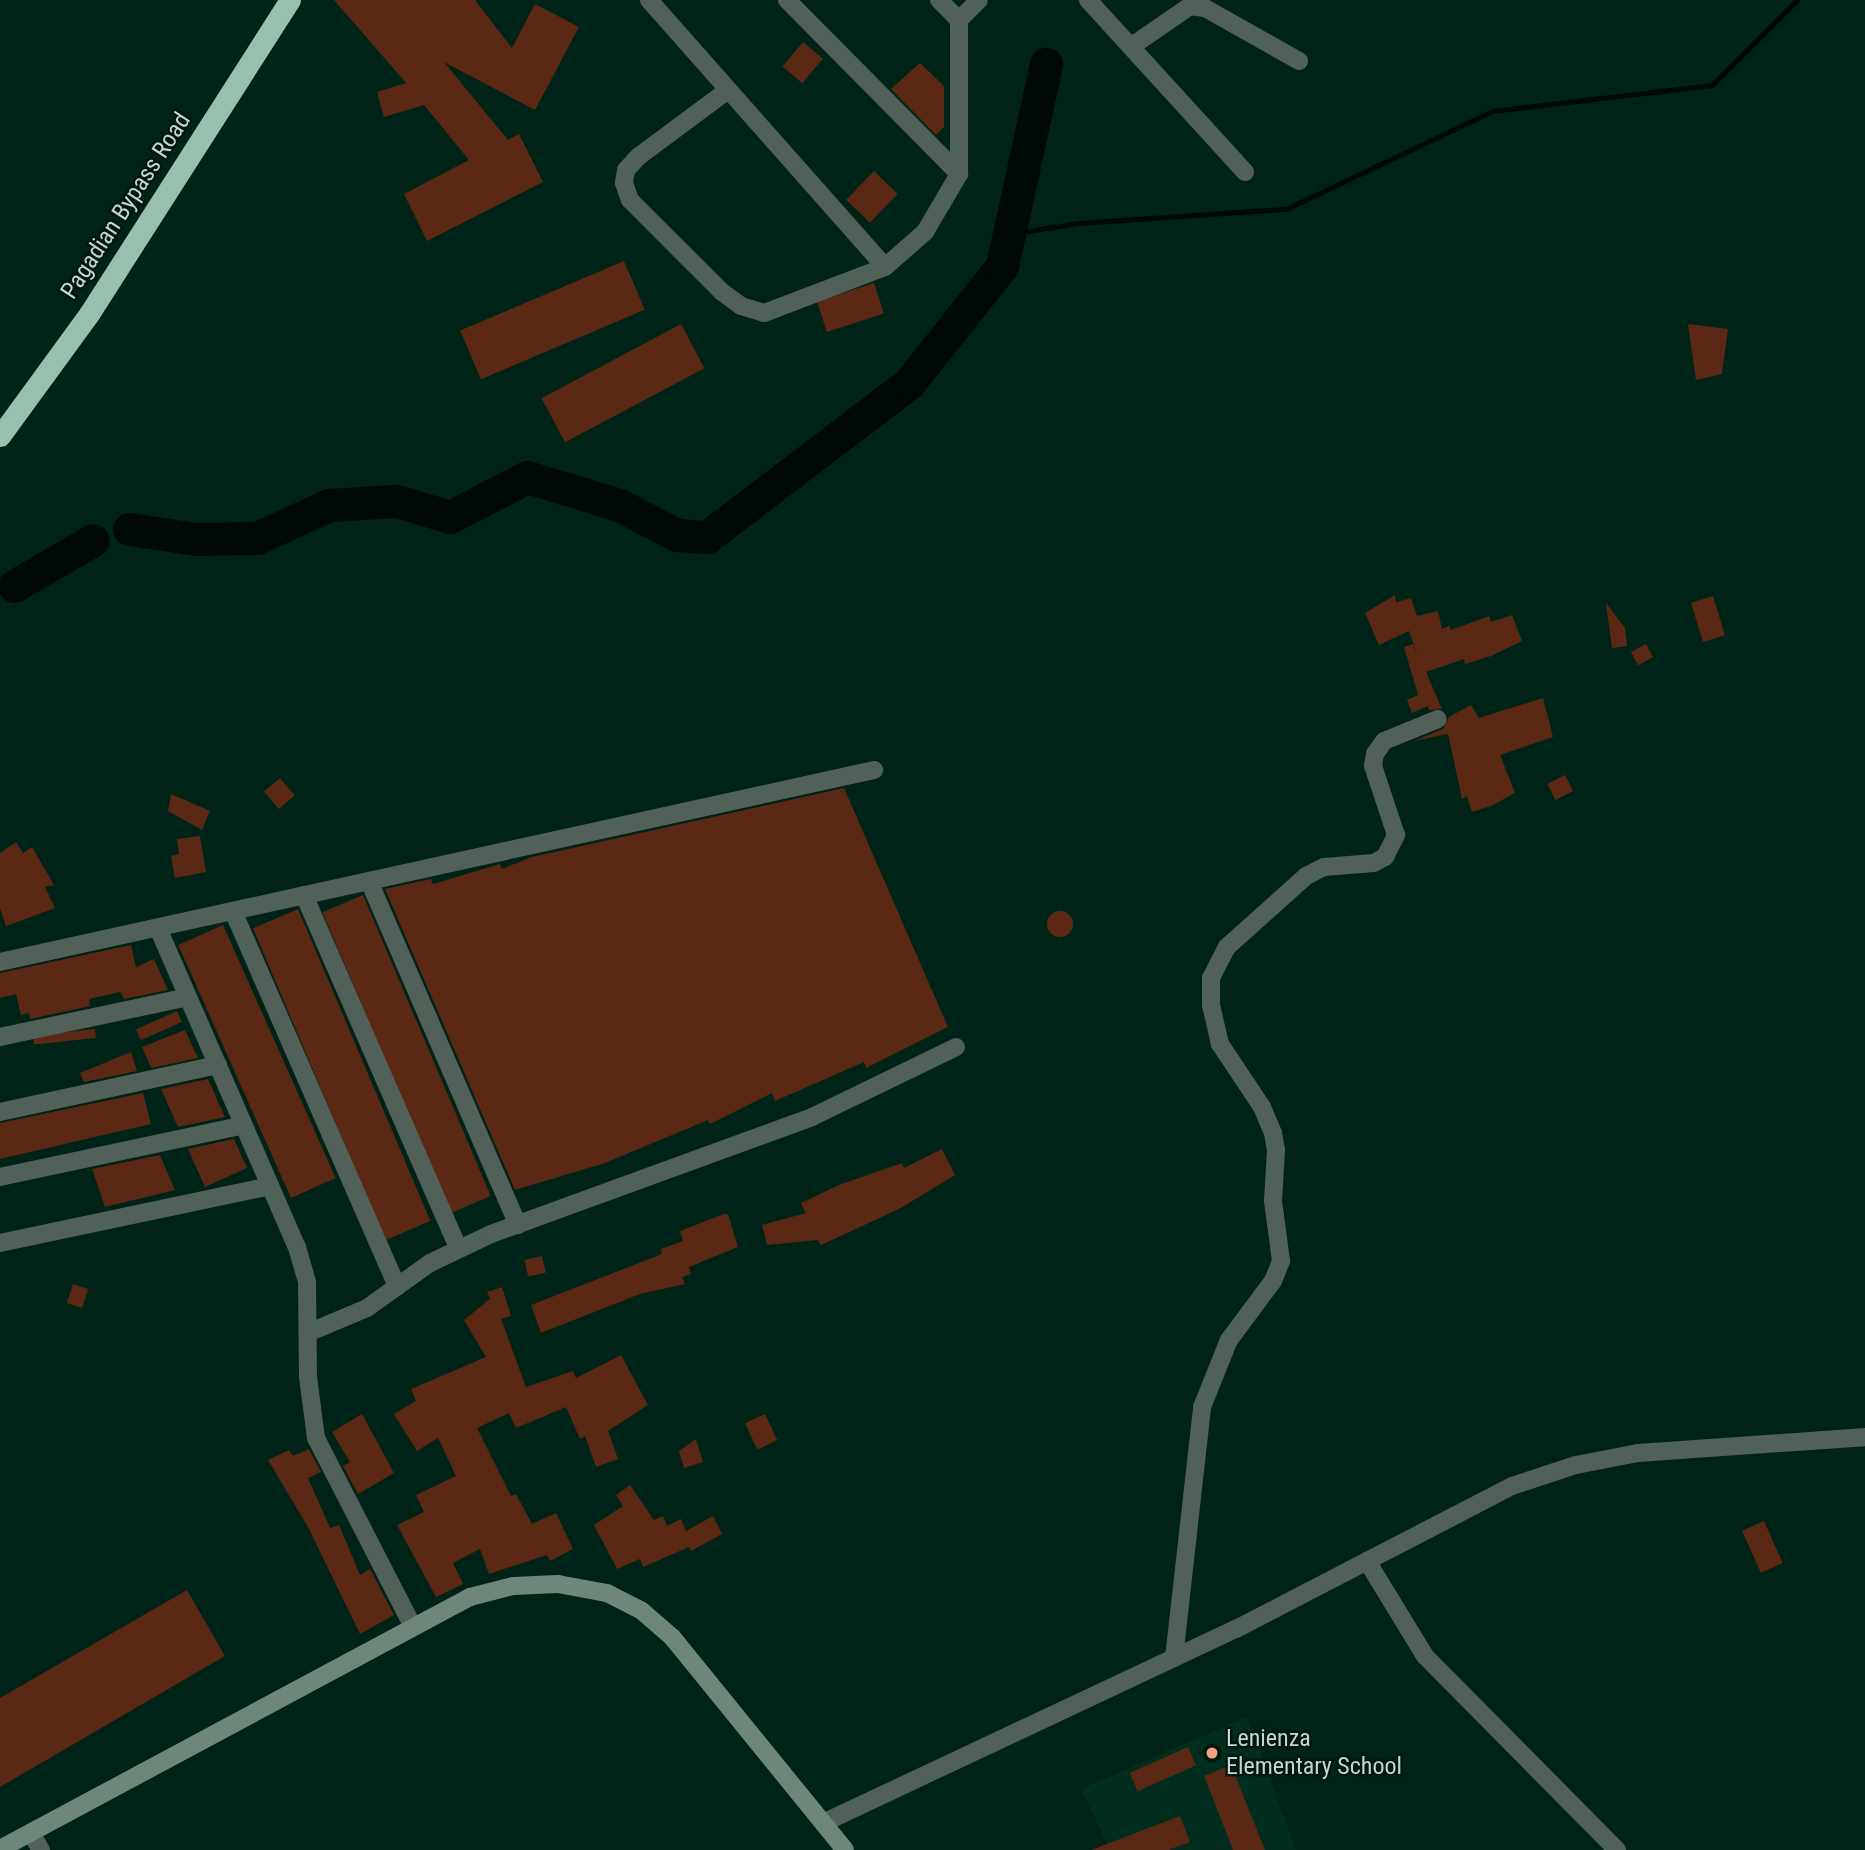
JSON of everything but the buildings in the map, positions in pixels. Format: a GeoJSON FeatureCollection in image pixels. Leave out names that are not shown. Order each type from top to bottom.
{"type":"FeatureCollection","features":[{"type":"Feature","properties":{"kind":"highway","name":"Pagadian Bypass Road"},"geometry":{"type":"LineString","coordinates":[[0,436],[89,314],[290,0]]}},
{"type":"Feature","properties":{"kind":"street"},"geometry":{"type":"LineString","coordinates":[[649,0],[885,267]]}},
{"type":"Feature","properties":{"kind":"street"},"geometry":{"type":"LineString","coordinates":[[787,0],[959,174]]}},
{"type":"Feature","properties":{"kind":"street"},"geometry":{"type":"LineString","coordinates":[[728,90],[632,163],[624,183],[630,200],[722,292],[741,306],[764,313],[885,267],[925,232],[959,174],[959,20],[939,0]]}},
{"type":"Feature","properties":{"kind":"street"},"geometry":{"type":"LineString","coordinates":[[959,20],[979,0]]}},
{"type":"Feature","properties":{"kind":"street"},"geometry":{"type":"LineString","coordinates":[[1088,0],[1245,173]]}},
{"type":"Feature","properties":{"kind":"street"},"geometry":{"type":"LineString","coordinates":[[1132,46],[1190,6],[1205,8],[1299,61]]}},
{"type":"Feature","properties":{"kind":"street"},"geometry":{"type":"LineString","coordinates":[[1174,1658],[1202,1407],[1229,1340],[1273,1281],[1281,1261],[1273,1201],[1276,1150],[1273,1133],[1262,1107],[1220,1044],[1211,1006],[1211,978],[1227,947],[1306,876],[1324,867],[1374,863],[1385,858],[1396,835],[1373,766],[1375,754],[1384,741],[1438,719]]}},
{"type":"Feature","properties":{"kind":"street"},"geometry":{"type":"LineString","coordinates":[[0,962],[874,770]]}},
{"type":"Feature","properties":{"kind":"street"},"geometry":{"type":"LineString","coordinates":[[369,881],[518,1225]]}},
{"type":"Feature","properties":{"kind":"street"},"geometry":{"type":"LineString","coordinates":[[304,895],[458,1248]]}},
{"type":"Feature","properties":{"kind":"street"},"geometry":{"type":"LineString","coordinates":[[233,911],[397,1287]]}},
{"type":"Feature","properties":{"kind":"street"},"geometry":{"type":"LineString","coordinates":[[158,928],[270,1186],[307,1282],[310,1332],[308,1377],[316,1438],[412,1627]]}},
{"type":"Feature","properties":{"kind":"street"},"geometry":{"type":"LineString","coordinates":[[0,1037],[188,997]]}},
{"type":"Feature","properties":{"kind":"street"},"geometry":{"type":"LineString","coordinates":[[310,1332],[355,1314],[458,1248],[812,1118],[956,1047]]}},
{"type":"Feature","properties":{"kind":"street"},"geometry":{"type":"LineString","coordinates":[[0,1112],[218,1065]]}},
{"type":"Feature","properties":{"kind":"street"},"geometry":{"type":"LineString","coordinates":[[0,1177],[244,1125]]}},
{"type":"Feature","properties":{"kind":"street"},"geometry":{"type":"LineString","coordinates":[[0,1244],[270,1186]]}},
{"type":"Feature","properties":{"kind":"street"},"geometry":{"type":"LineString","coordinates":[[823,1823],[1174,1658],[1512,1486],[1576,1465],[1638,1453],[1865,1437]]}},
{"type":"Feature","properties":{"kind":"street"},"geometry":{"type":"LineString","coordinates":[[1367,1561],[1425,1656],[1618,1850]]}},
{"type":"Feature","properties":{"kind":"street"},"geometry":{"type":"LineString","coordinates":[[0,1849],[470,1597],[513,1586],[558,1584],[607,1593],[642,1611],[672,1637],[845,1850]]}},
{"type":"Feature","properties":{"kind":"street"},"geometry":{"type":"LineString","coordinates":[[31,1833],[41,1850]]}},
{"type":"Feature","properties":{"kind":"shaded area","name":"Lenienza Elementary School"},"geometry":{"type":"Polygon","coordinates":[[[1247,1717],[1296,1850],[1110,1850],[1081,1789],[1247,1717]]]}},
{"type":"Feature","properties":{"kind":"waterway"},"geometry":{"type":"LineString","coordinates":[[1009,234],[1078,223],[1286,209],[1492,111],[1712,85],[1797,0]]}},
{"type":"Feature","properties":{"kind":"waterway"},"geometry":{"type":"LineString","coordinates":[[129,529],[196,539],[257,538],[329,505],[397,501],[450,517],[527,477],[619,505],[677,535],[707,537],[909,383],[1002,266],[1046,64]]}},
{"type":"Feature","properties":{"kind":"waterway"},"geometry":{"type":"LineString","coordinates":[[14,586],[93,540]]}},
{"type":"Feature","properties":{"kind":"place","name":"Lenienza Elementary School"},"geometry":{"type":"Point","coordinates":[1212,1753]}}]}
